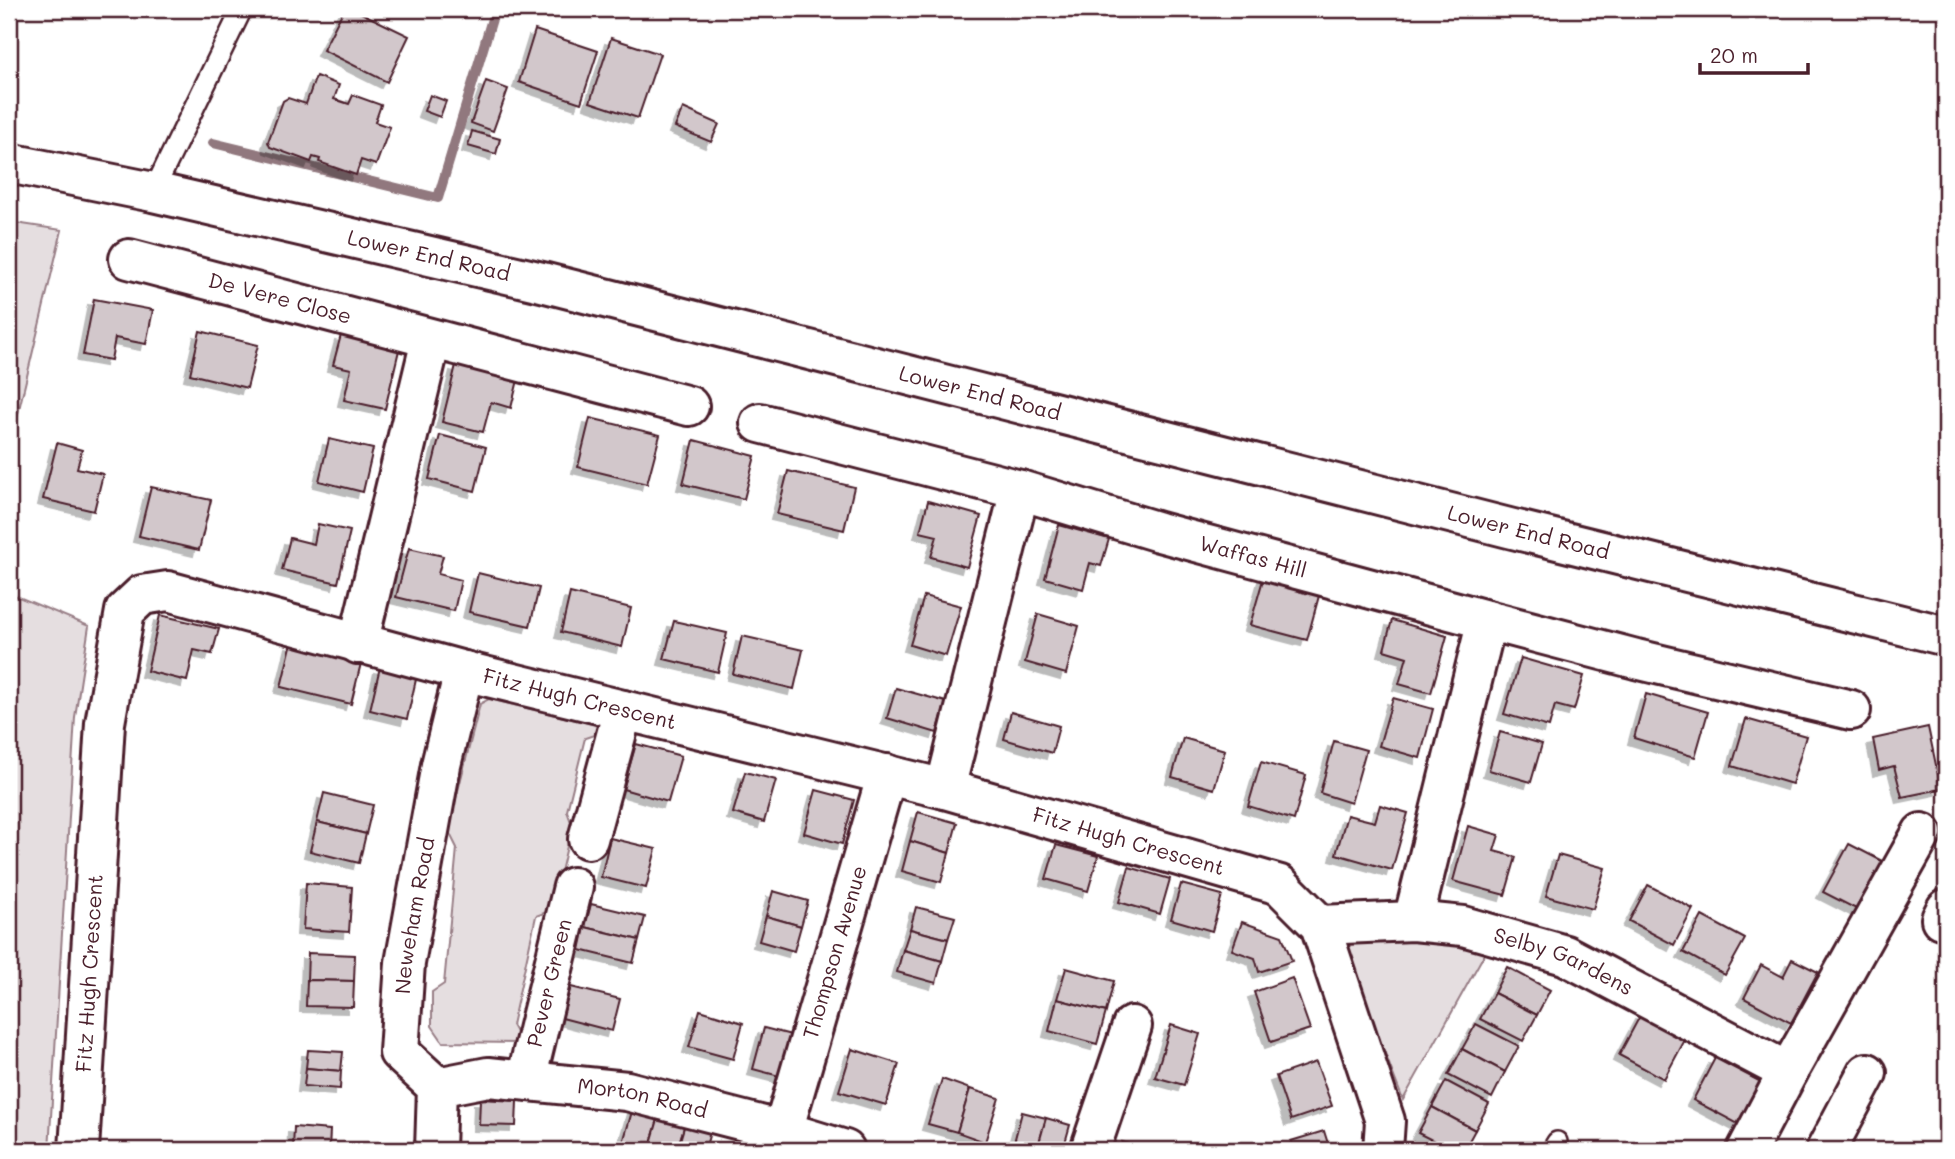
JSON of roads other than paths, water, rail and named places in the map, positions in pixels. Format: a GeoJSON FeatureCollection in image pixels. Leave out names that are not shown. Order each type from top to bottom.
{"type":"FeatureCollection","features":[{"type":"Feature","properties":{"kind":"street","name":"Lower End Road"},"geometry":{"type":"LineString","coordinates":[[9,163],[153,191],[542,282],[1946,636]]}},
{"type":"Feature","properties":{"kind":"street","name":"De Vere Close"},"geometry":{"type":"LineString","coordinates":[[129,259],[689,406]]}},
{"type":"Feature","properties":{"kind":"street"},"geometry":{"type":"LineString","coordinates":[[358,644],[431,340]]}},
{"type":"Feature","properties":{"kind":"street","name":"Waffas Hill"},"geometry":{"type":"LineString","coordinates":[[760,423],[1020,490],[1159,532],[1487,620],[1850,710]]}},
{"type":"Feature","properties":{"kind":"street"},"geometry":{"type":"LineString","coordinates":[[944,789],[1020,490]]}},
{"type":"Feature","properties":{"kind":"street","name":"Fitz Hugh Crescent"},"geometry":{"type":"LineString","coordinates":[[79,1150],[105,723],[125,611],[142,595],[168,591],[358,644],[944,789],[1280,885],[1320,925],[1385,1121],[1383,1150]]}},
{"type":"Feature","properties":{"kind":"street"},"geometry":{"type":"LineString","coordinates":[[1413,921],[1487,620]]}},
{"type":"Feature","properties":{"kind":"street","name":"Neweham Road"},"geometry":{"type":"LineString","coordinates":[[437,1087],[399,1052],[405,963],[441,765],[464,671]]}},
{"type":"Feature","properties":{"kind":"street"},"geometry":{"type":"LineString","coordinates":[[588,839],[623,710]]}},
{"type":"Feature","properties":{"kind":"street","name":"Thompson Avenue"},"geometry":{"type":"LineString","coordinates":[[783,1131],[887,774]]}},
{"type":"Feature","properties":{"kind":"street"},"geometry":{"type":"LineString","coordinates":[[1747,1150],[1922,834]]}},
{"type":"Feature","properties":{"kind":"street","name":"Pever Green"},"geometry":{"type":"LineString","coordinates":[[526,1080],[573,887]]}},
{"type":"Feature","properties":{"kind":"street","name":"Selby Gardens"},"geometry":{"type":"LineString","coordinates":[[1320,925],[1413,921],[1462,926],[1565,956],[1788,1072]]}},
{"type":"Feature","properties":{"kind":"street"},"geometry":{"type":"LineString","coordinates":[[1090,1150],[1132,1026]]}},
{"type":"Feature","properties":{"kind":"street"},"geometry":{"type":"LineString","coordinates":[[1826,1150],[1867,1073]]}},
{"type":"Feature","properties":{"kind":"street","name":"Morton Road"},"geometry":{"type":"LineString","coordinates":[[437,1087],[488,1076],[627,1091],[783,1131],[845,1150]]}},
{"type":"Feature","properties":{"kind":"street"},"geometry":{"type":"LineString","coordinates":[[435,1150],[437,1087]]}},
{"type":"Feature","properties":{"kind":"lane"},"geometry":{"type":"LineString","coordinates":[[153,191],[242,9]]}},
{"type":"Feature","properties":{"kind":"waterway"},"geometry":{"type":"LineString","coordinates":[[213,143],[438,198],[495,9]]}}]}
